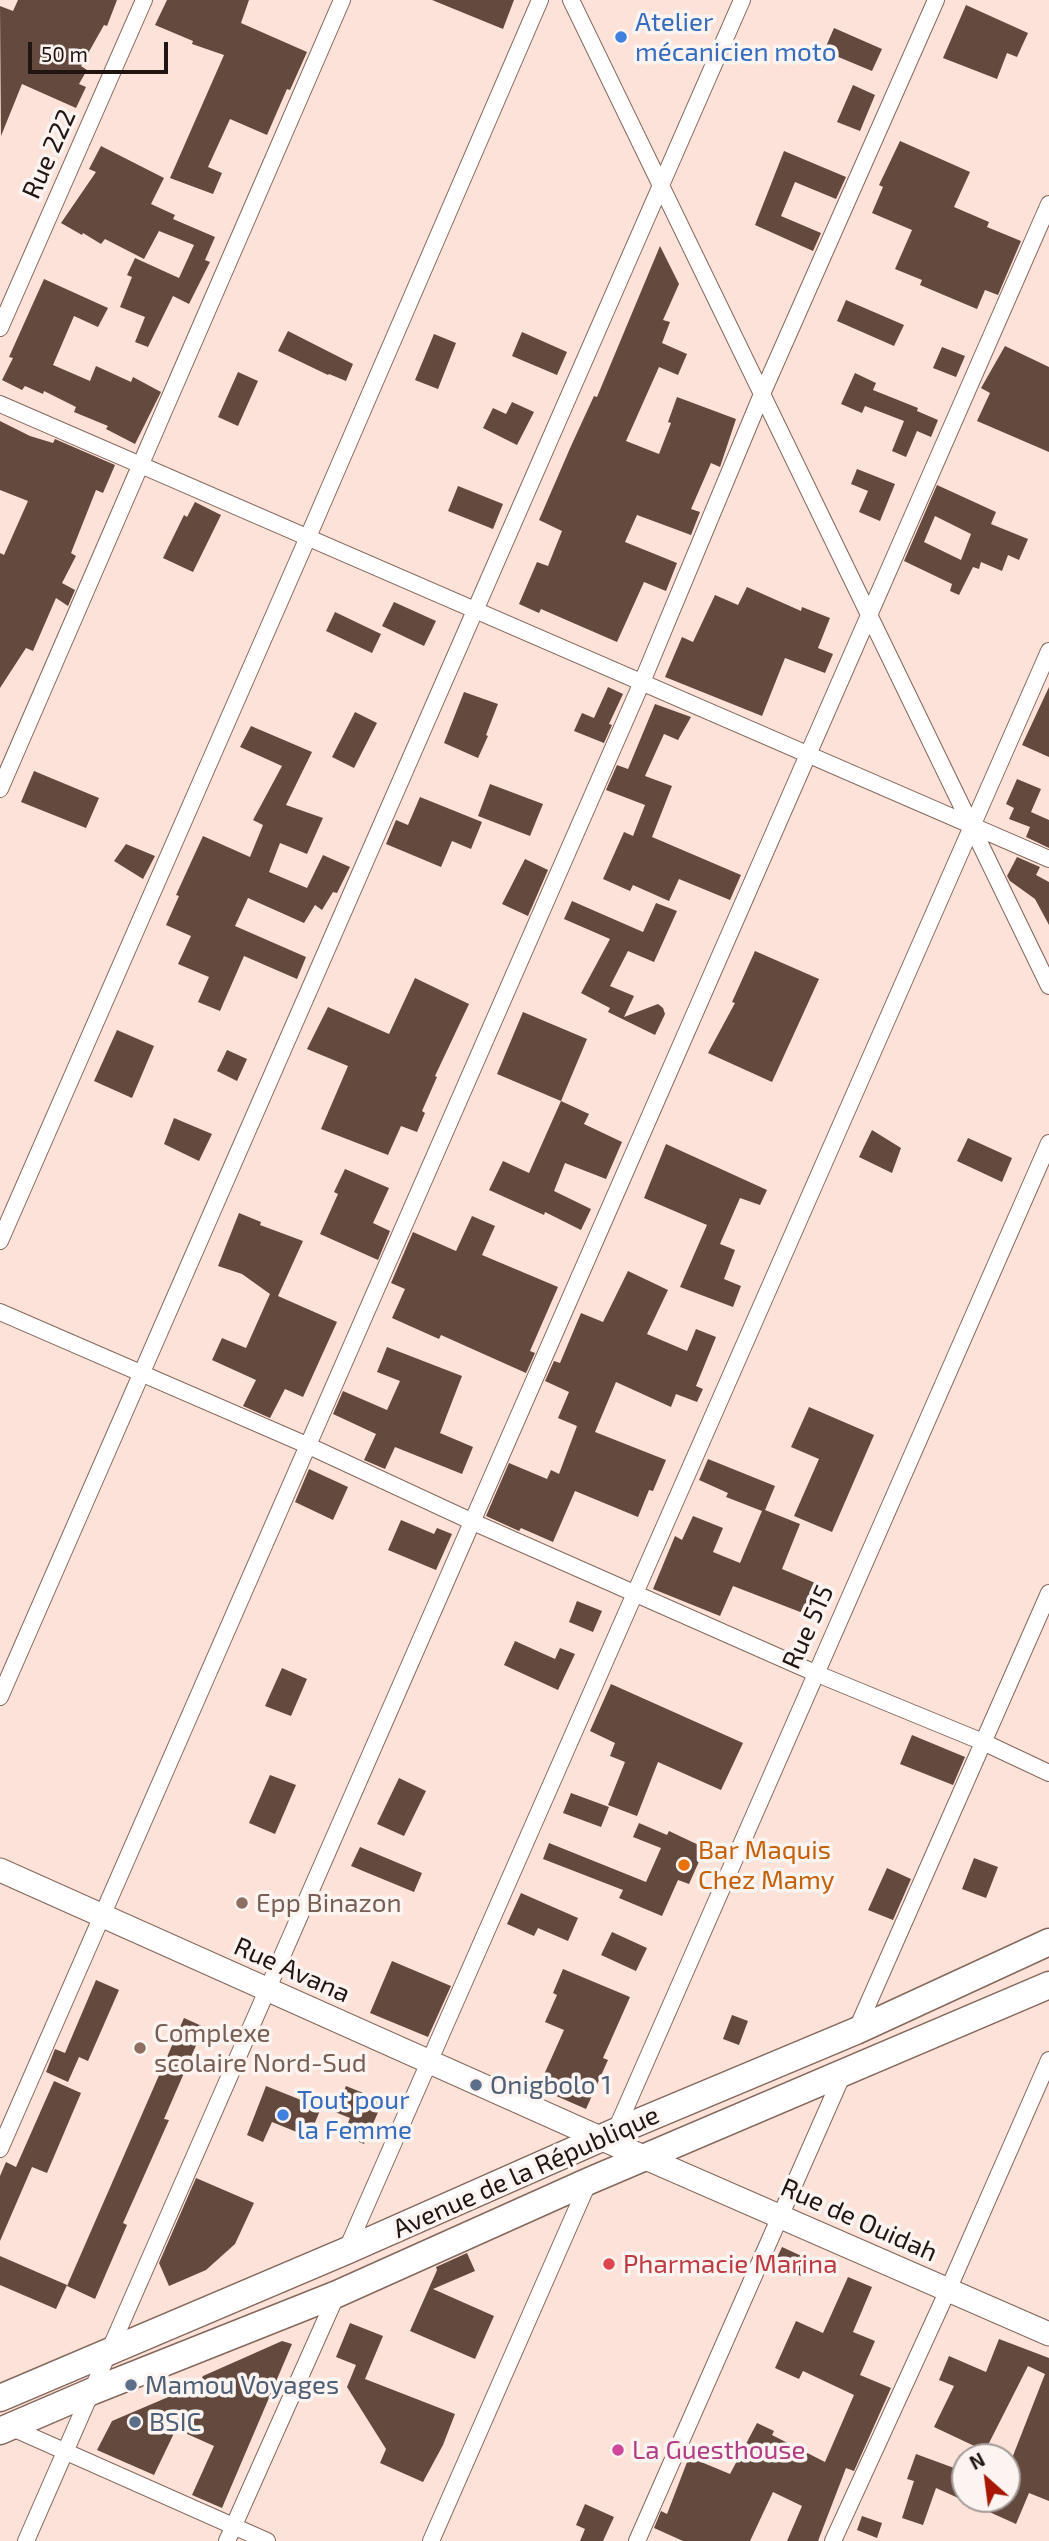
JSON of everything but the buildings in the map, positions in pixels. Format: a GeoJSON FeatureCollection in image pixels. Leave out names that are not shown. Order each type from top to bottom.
{"type":"FeatureCollection","features":[{"type":"Feature","properties":{"kind":"main road","name":"Rue Avana"},"geometry":{"type":"LineString","coordinates":[[0,1870],[429,2062],[607,2135]]}},
{"type":"Feature","properties":{"kind":"main road","name":"Avenue de la République"},"geometry":{"type":"LineString","coordinates":[[0,2398],[346,2251],[607,2135],[856,2031],[1049,1942]]}},
{"type":"Feature","properties":{"kind":"main road","name":"Avenue de la République"},"geometry":{"type":"LineString","coordinates":[[5,2429],[337,2294],[589,2181],[842,2076],[1049,1985]]}},
{"type":"Feature","properties":{"kind":"main road","name":"Rue de Ouidah"},"geometry":{"type":"LineString","coordinates":[[607,2135],[646,2158],[1049,2334]]}},
{"type":"Feature","properties":{"kind":"street","name":"Rue 222"},"geometry":{"type":"LineString","coordinates":[[0,328],[144,0]]}},
{"type":"Feature","properties":{"kind":"street"},"geometry":{"type":"LineString","coordinates":[[0,789],[342,0]]}},
{"type":"Feature","properties":{"kind":"street"},"geometry":{"type":"LineString","coordinates":[[0,1241],[309,537],[540,0]]}},
{"type":"Feature","properties":{"kind":"street"},"geometry":{"type":"LineString","coordinates":[[571,0],[1049,986]]}},
{"type":"Feature","properties":{"kind":"street"},"geometry":{"type":"LineString","coordinates":[[0,1697],[742,0]]}},
{"type":"Feature","properties":{"kind":"street"},"geometry":{"type":"LineString","coordinates":[[0,2149],[642,682],[762,394],[936,0]]}},
{"type":"Feature","properties":{"kind":"street"},"geometry":{"type":"LineString","coordinates":[[26,2541],[1049,204]]}},
{"type":"Feature","properties":{"kind":"street"},"geometry":{"type":"LineString","coordinates":[[0,404],[1049,859]]}},
{"type":"Feature","properties":{"kind":"street"},"geometry":{"type":"LineString","coordinates":[[346,2251],[1049,651]]}},
{"type":"Feature","properties":{"kind":"street","name":"Rue 515"},"geometry":{"type":"LineString","coordinates":[[607,2135],[1049,1143]]}},
{"type":"Feature","properties":{"kind":"street"},"geometry":{"type":"LineString","coordinates":[[0,1312],[309,1446],[635,1594],[815,1673],[983,1742],[1049,1773]]}},
{"type":"Feature","properties":{"kind":"street"},"geometry":{"type":"LineString","coordinates":[[856,2031],[1049,1593]]}},
{"type":"Feature","properties":{"kind":"street"},"geometry":{"type":"LineString","coordinates":[[833,2541],[1049,2060]]}},
{"type":"Feature","properties":{"kind":"street"},"geometry":{"type":"LineString","coordinates":[[637,2541],[842,2076]]}},
{"type":"Feature","properties":{"kind":"street"},"geometry":{"type":"LineString","coordinates":[[431,2541],[589,2181]]}},
{"type":"Feature","properties":{"kind":"street"},"geometry":{"type":"LineString","coordinates":[[230,2534],[337,2294]]}},
{"type":"Feature","properties":{"kind":"street"},"geometry":{"type":"LineString","coordinates":[[5,2429],[65,2451],[230,2534],[267,2541]]}},
{"type":"Feature","properties":{"kind":"place","name":"Atelier mécanicien moto"},"geometry":{"type":"Point","coordinates":[621,37]}},
{"type":"Feature","properties":{"kind":"place","name":"Bar Maquis Chez Mamy"},"geometry":{"type":"Point","coordinates":[684,1865]}},
{"type":"Feature","properties":{"kind":"place","name":"Epp Binazon"},"geometry":{"type":"Point","coordinates":[242,1903]}},
{"type":"Feature","properties":{"kind":"place","name":"Complexe scolaire Nord-Sud"},"geometry":{"type":"Point","coordinates":[140,2048]}},
{"type":"Feature","properties":{"kind":"place","name":"Onigbolo 1"},"geometry":{"type":"Point","coordinates":[476,2085]}},
{"type":"Feature","properties":{"kind":"place","name":"Tout pour la Femme"},"geometry":{"type":"Point","coordinates":[283,2115]}},
{"type":"Feature","properties":{"kind":"place","name":"Pharmacie Marina"},"geometry":{"type":"Point","coordinates":[609,2264]}},
{"type":"Feature","properties":{"kind":"place","name":"Mamou Voyages"},"geometry":{"type":"Point","coordinates":[131,2385]}},
{"type":"Feature","properties":{"kind":"place","name":"BSIC"},"geometry":{"type":"Point","coordinates":[135,2422]}},
{"type":"Feature","properties":{"kind":"place","name":"La Guesthouse"},"geometry":{"type":"Point","coordinates":[618,2450]}}]}
